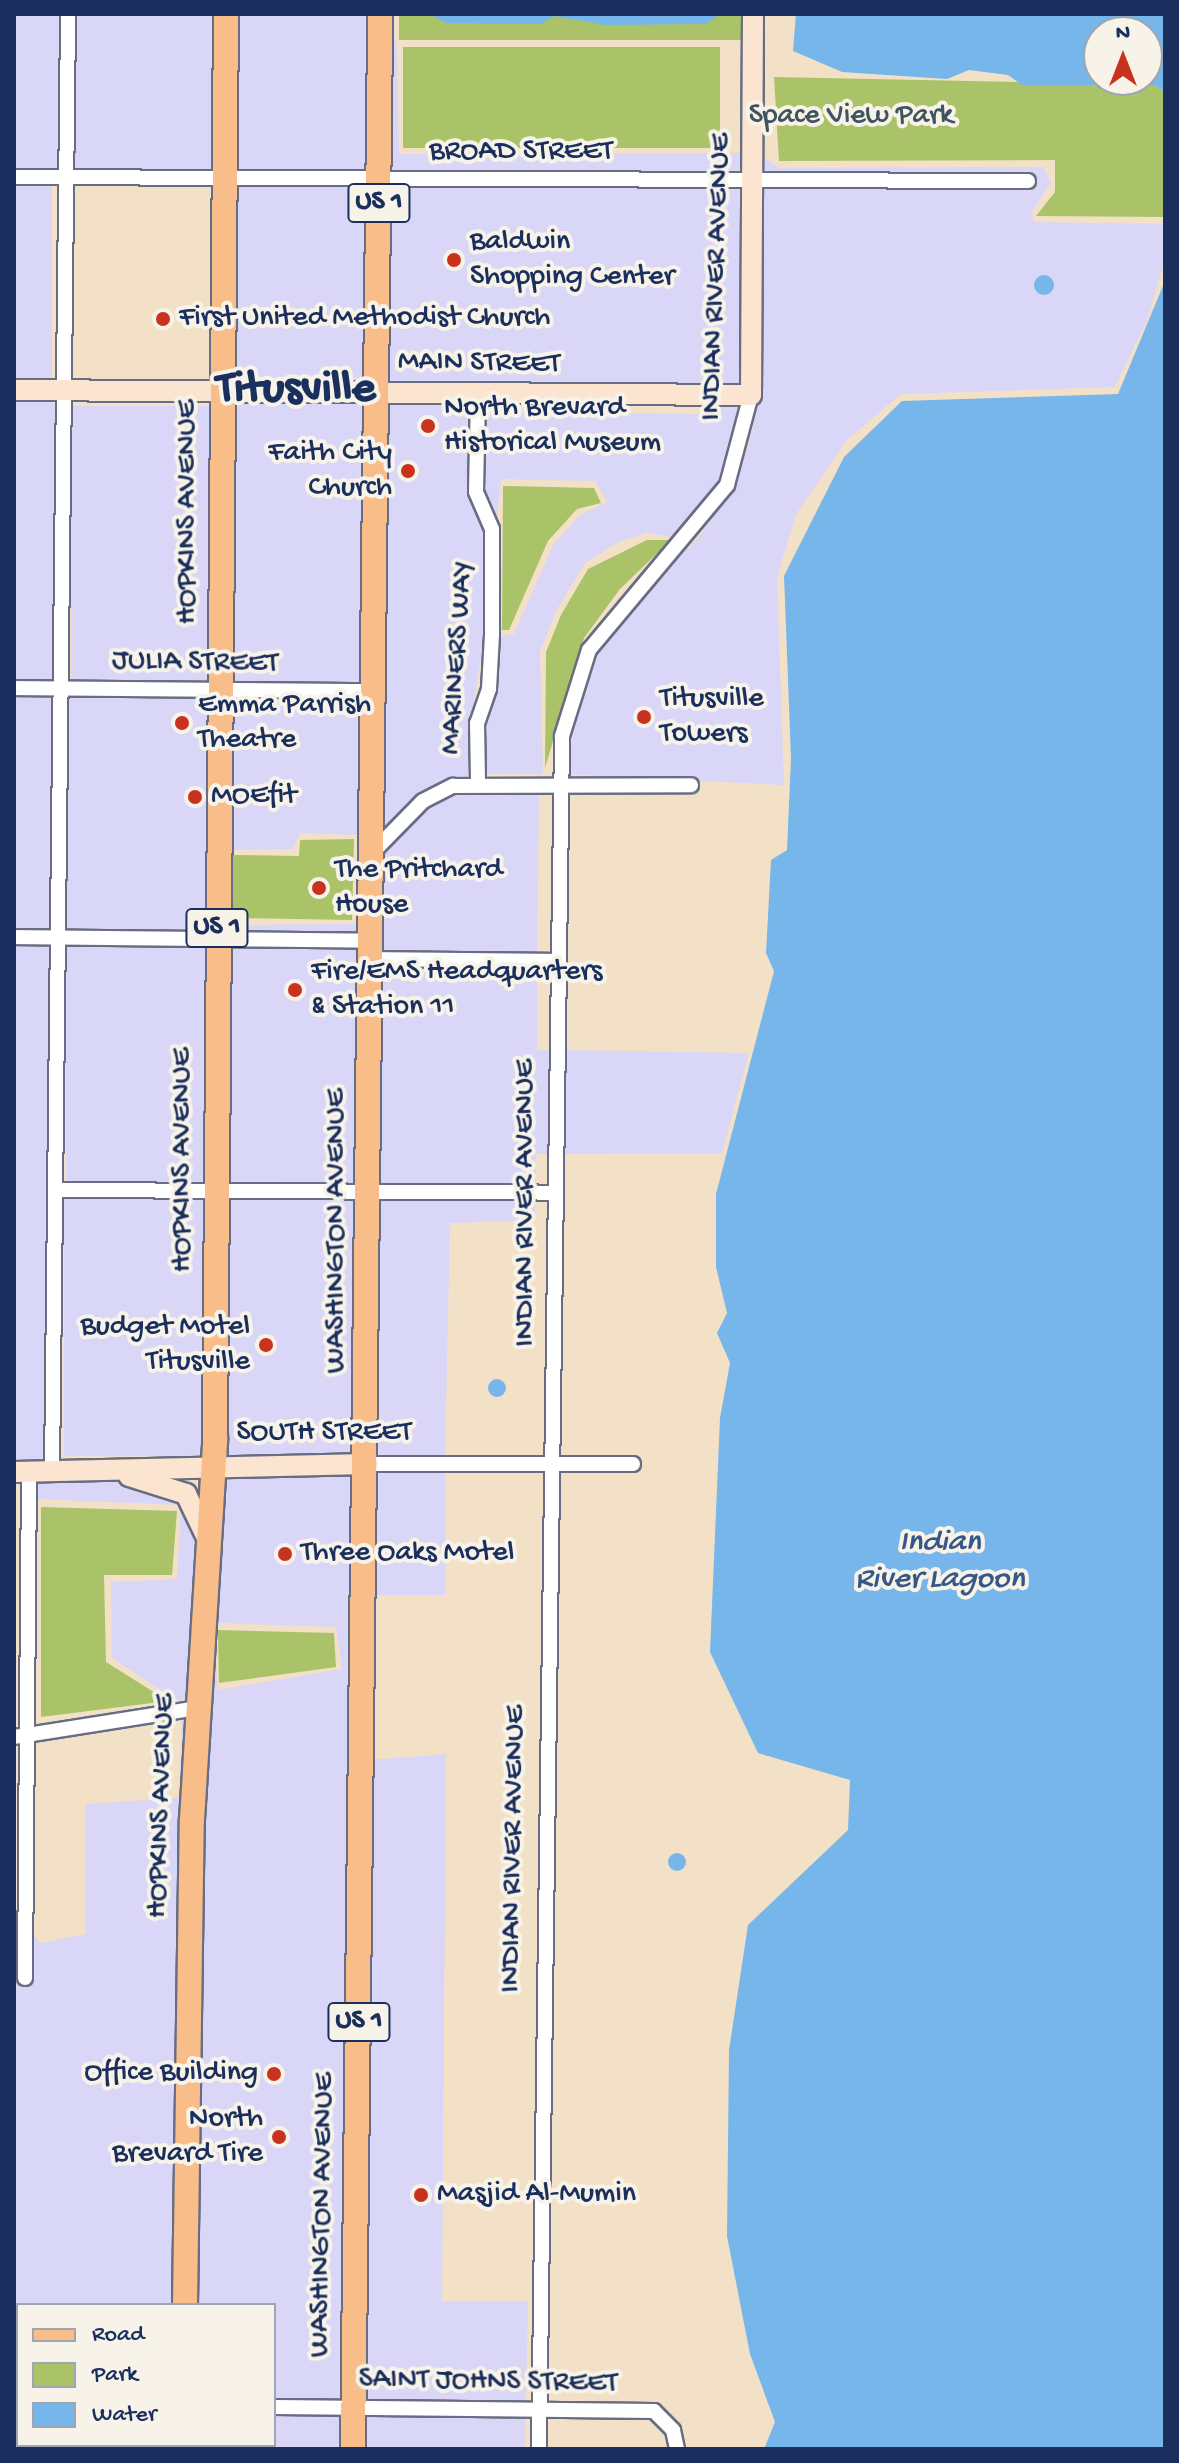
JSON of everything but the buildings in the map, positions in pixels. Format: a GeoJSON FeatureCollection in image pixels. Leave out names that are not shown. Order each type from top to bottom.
{"type":"FeatureCollection","features":[{"type":"Feature","properties":{"kind":"main road","name":"HOPKINS AVENUE"},"geometry":{"type":"LineString","coordinates":[[185,2303],[198,1708],[213,1463],[226,14]]}},
{"type":"Feature","properties":{"kind":"main road","name":"WASHINGTON AVENUE"},"geometry":{"type":"LineString","coordinates":[[353,2449],[368,1464],[380,14]]}},
{"type":"Feature","properties":{"kind":"street"},"geometry":{"type":"LineString","coordinates":[[52,1472],[68,14]]}},
{"type":"Feature","properties":{"kind":"street","name":"INDIAN RIVER AVENUE"},"geometry":{"type":"LineString","coordinates":[[539,2449],[548,1477],[557,1463],[558,782],[570,700],[589,650],[727,485],[751,395],[753,14]]}},
{"type":"Feature","properties":{"kind":"street","name":"BROAD STREET"},"geometry":{"type":"LineString","coordinates":[[14,177],[1028,181]]}},
{"type":"Feature","properties":{"kind":"street","name":"MAIN STREET"},"geometry":{"type":"LineString","coordinates":[[14,390],[751,395]]}},
{"type":"Feature","properties":{"kind":"street","name":"MARINERS WAY"},"geometry":{"type":"LineString","coordinates":[[478,395],[476,492],[492,529],[492,635],[489,689],[477,723],[478,783]]}},
{"type":"Feature","properties":{"kind":"street","name":"JULIA STREET"},"geometry":{"type":"LineString","coordinates":[[14,688],[374,691]]}},
{"type":"Feature","properties":{"kind":"street"},"geometry":{"type":"LineString","coordinates":[[373,852],[431,795],[478,783],[691,785]]}},
{"type":"Feature","properties":{"kind":"street"},"geometry":{"type":"LineString","coordinates":[[14,937],[217,939],[557,961]]}},
{"type":"Feature","properties":{"kind":"street"},"geometry":{"type":"LineString","coordinates":[[57,1190],[556,1193]]}},
{"type":"Feature","properties":{"kind":"street","name":"SOUTH STREET"},"geometry":{"type":"LineString","coordinates":[[22,1472],[117,1473],[213,1463],[633,1464]]}},
{"type":"Feature","properties":{"kind":"street"},"geometry":{"type":"LineString","coordinates":[[22,1472],[32,1735],[25,1978]]}},
{"type":"Feature","properties":{"kind":"street"},"geometry":{"type":"LineString","coordinates":[[117,1473],[186,1494],[208,1540]]}},
{"type":"Feature","properties":{"kind":"street"},"geometry":{"type":"LineString","coordinates":[[14,1737],[198,1708]]}},
{"type":"Feature","properties":{"kind":"street","name":"SAINT JOHNS STREET"},"geometry":{"type":"LineString","coordinates":[[276,2407],[654,2411],[673,2430],[677,2449]]}},
{"type":"Feature","properties":{"kind":"shaded area"},"geometry":{"type":"Polygon","coordinates":[[[14,14],[61,14],[61,169],[14,169],[14,14]]]}},
{"type":"Feature","properties":{"kind":"shaded area"},"geometry":{"type":"Polygon","coordinates":[[[75,14],[218,14],[218,169],[75,169],[75,14]]]}},
{"type":"Feature","properties":{"kind":"shaded area"},"geometry":{"type":"Polygon","coordinates":[[[233,14],[373,14],[373,170],[233,170],[233,14]]]}},
{"type":"Feature","properties":{"kind":"shaded area"},"geometry":{"type":"Polygon","coordinates":[[[388,14],[397,47],[399,154],[744,153],[743,172],[386,170],[388,14]]]}},
{"type":"Feature","properties":{"kind":"shaded area"},"geometry":{"type":"Polygon","coordinates":[[[758,153],[779,168],[1044,167],[1051,183],[1031,213],[1034,222],[1164,224],[1164,263],[1147,320],[1115,387],[901,394],[847,440],[796,514],[777,577],[784,785],[566,774],[580,691],[596,655],[621,616],[699,537],[732,490],[748,447],[758,403],[758,188],[1035,189],[1034,173],[758,172],[758,153]]]}},
{"type":"Feature","properties":{"kind":"shaded area"},"geometry":{"type":"Polygon","coordinates":[[[14,185],[52,185],[52,382],[14,382],[14,185]]]}},
{"type":"Feature","properties":{"kind":"shaded area"},"geometry":{"type":"Polygon","coordinates":[[[232,186],[372,186],[372,384],[232,384],[232,186]]]}},
{"type":"Feature","properties":{"kind":"shaded area"},"geometry":{"type":"Polygon","coordinates":[[[386,187],[743,187],[743,385],[386,385],[386,187]]]}},
{"type":"Feature","properties":{"kind":"shaded area"},"geometry":{"type":"Polygon","coordinates":[[[14,399],[49,399],[56,406],[55,680],[14,680],[14,399]]]}},
{"type":"Feature","properties":{"kind":"shaded area"},"geometry":{"type":"Polygon","coordinates":[[[230,400],[371,400],[371,682],[230,682],[230,400]]]}},
{"type":"Feature","properties":{"kind":"shaded area"},"geometry":{"type":"Polygon","coordinates":[[[385,401],[471,403],[469,492],[484,531],[485,635],[470,724],[471,776],[427,788],[380,834],[385,401]]]}},
{"type":"Feature","properties":{"kind":"shaded area"},"geometry":{"type":"Polygon","coordinates":[[[485,403],[502,412],[700,414],[706,403],[742,403],[720,480],[688,526],[677,538],[647,533],[619,542],[585,563],[556,611],[540,652],[543,774],[485,774],[484,725],[496,689],[499,637],[514,634],[553,545],[580,515],[607,502],[596,481],[501,479],[497,521],[484,490],[485,403]]]}},
{"type":"Feature","properties":{"kind":"shaded area"},"geometry":{"type":"Polygon","coordinates":[[[71,406],[215,406],[215,680],[71,680],[71,406]]]}},
{"type":"Feature","properties":{"kind":"shaded area"},"geometry":{"type":"Polygon","coordinates":[[[14,696],[55,696],[55,929],[14,929],[14,696]]]}},
{"type":"Feature","properties":{"kind":"shaded area"},"geometry":{"type":"Polygon","coordinates":[[[69,696],[213,699],[209,932],[65,930],[69,696]]]}},
{"type":"Feature","properties":{"kind":"shaded area"},"geometry":{"type":"Polygon","coordinates":[[[227,698],[367,699],[365,932],[224,931],[227,698]],[[300,833],[293,849],[229,850],[230,925],[357,924],[359,835],[300,833]]]}},
{"type":"Feature","properties":{"kind":"shaded area"},"geometry":{"type":"Polygon","coordinates":[[[539,791],[537,952],[379,951],[380,856],[427,808],[454,794],[539,791]]]}},
{"type":"Feature","properties":{"kind":"shaded area"},"geometry":{"type":"Polygon","coordinates":[[[14,945],[51,946],[45,1464],[14,1464],[14,945]]]}},
{"type":"Feature","properties":{"kind":"shaded area"},"geometry":{"type":"Polygon","coordinates":[[[66,946],[210,946],[210,1182],[66,1182],[66,946]]]}},
{"type":"Feature","properties":{"kind":"shaded area"},"geometry":{"type":"Polygon","coordinates":[[[224,947],[365,949],[361,1183],[220,1181],[224,947]]]}},
{"type":"Feature","properties":{"kind":"shaded area"},"geometry":{"type":"Polygon","coordinates":[[[379,968],[537,969],[537,1050],[550,1050],[550,1154],[536,1154],[536,1184],[378,1183],[379,968]]]}},
{"type":"Feature","properties":{"kind":"shaded area"},"geometry":{"type":"Polygon","coordinates":[[[564,1050],[749,1053],[722,1153],[564,1154],[564,1050]]]}},
{"type":"Feature","properties":{"kind":"shaded area"},"geometry":{"type":"Polygon","coordinates":[[[64,1197],[208,1197],[208,1456],[64,1456],[64,1197]]]}},
{"type":"Feature","properties":{"kind":"shaded area"},"geometry":{"type":"Polygon","coordinates":[[[223,1197],[364,1199],[359,1457],[218,1455],[223,1197]]]}},
{"type":"Feature","properties":{"kind":"shaded area"},"geometry":{"type":"Polygon","coordinates":[[[378,1199],[535,1201],[535,1220],[450,1223],[445,1455],[376,1456],[378,1199]]]}},
{"type":"Feature","properties":{"kind":"shaded area"},"geometry":{"type":"Polygon","coordinates":[[[220,1472],[361,1472],[346,2400],[276,2399],[276,2303],[192,2303],[197,1935],[212,1631],[218,1690],[342,1669],[336,1627],[219,1623],[212,1630],[220,1472]]]}},
{"type":"Feature","properties":{"kind":"shaded area"},"geometry":{"type":"Polygon","coordinates":[[[376,1472],[445,1472],[445,1595],[376,1595],[376,1472]]]}},
{"type":"Feature","properties":{"kind":"shaded area"},"geometry":{"type":"Polygon","coordinates":[[[37,1480],[117,1481],[182,1501],[201,1541],[191,1701],[174,1699],[112,1658],[111,1582],[177,1579],[181,1505],[37,1499],[37,1480]]]}},
{"type":"Feature","properties":{"kind":"shaded area"},"geometry":{"type":"Polygon","coordinates":[[[190,1718],[178,2303],[16,2303],[14,2399],[14,1935],[17,1985],[31,1986],[33,1936],[41,1943],[85,1934],[85,1804],[179,1798],[182,1719],[190,1718]]]}},
{"type":"Feature","properties":{"kind":"shaded area"},"geometry":{"type":"Polygon","coordinates":[[[446,1754],[442,2301],[528,2301],[526,2402],[361,2400],[370,1760],[446,1754]]]}},
{"type":"Feature","properties":{"kind":"shaded area"},"geometry":{"type":"Polygon","coordinates":[[[276,2415],[346,2416],[346,2449],[191,2449],[276,2447],[276,2415]]]}},
{"type":"Feature","properties":{"kind":"shaded area"},"geometry":{"type":"Polygon","coordinates":[[[14,2416],[16,2447],[176,2449],[14,2449],[14,2416]]]}},
{"type":"Feature","properties":{"kind":"shaded area"},"geometry":{"type":"Polygon","coordinates":[[[361,2416],[525,2419],[524,2449],[360,2449],[361,2416]]]}},
{"type":"Feature","properties":{"kind":"green space","name":"Space View Park"},"geometry":{"type":"Polygon","coordinates":[[[399,14],[748,14],[748,40],[399,40],[399,14]]]}},
{"type":"Feature","properties":{"kind":"green space"},"geometry":{"type":"Polygon","coordinates":[[[403,47],[720,47],[720,148],[403,148],[403,47]]]}},
{"type":"Feature","properties":{"kind":"green space","name":"Space View Park"},"geometry":{"type":"Polygon","coordinates":[[[774,77],[1083,83],[1083,96],[1163,96],[1163,91],[1165,93],[1165,217],[1036,216],[1055,192],[1055,160],[779,161],[774,77]]]}},
{"type":"Feature","properties":{"kind":"green space"},"geometry":{"type":"Polygon","coordinates":[[[503,486],[594,488],[601,503],[577,509],[548,541],[509,630],[502,630],[503,486]]]}},
{"type":"Feature","properties":{"kind":"green space"},"geometry":{"type":"Polygon","coordinates":[[[647,540],[671,540],[620,589],[584,638],[545,768],[546,652],[561,615],[588,569],[647,540]]]}},
{"type":"Feature","properties":{"kind":"green space"},"geometry":{"type":"Polygon","coordinates":[[[354,839],[352,920],[232,918],[232,855],[299,856],[300,840],[354,839]]]}},
{"type":"Feature","properties":{"kind":"green space"},"geometry":{"type":"Polygon","coordinates":[[[41,1507],[177,1511],[172,1575],[104,1575],[106,1662],[168,1701],[41,1717],[41,1507]]]}},
{"type":"Feature","properties":{"kind":"green space"},"geometry":{"type":"Polygon","coordinates":[[[218,1630],[334,1633],[336,1667],[219,1683],[218,1630]]]}},
{"type":"Feature","properties":{"kind":"water"},"geometry":{"type":"Polygon","coordinates":[[[429,14],[720,14],[706,24],[605,25],[554,16],[541,24],[446,23],[429,14]]]}},
{"type":"Feature","properties":{"kind":"water"},"geometry":{"type":"Polygon","coordinates":[[[796,14],[1165,14],[1165,93],[1163,16],[1083,16],[1083,85],[1022,85],[1008,75],[969,70],[947,79],[842,72],[793,51],[796,14]]]}},
{"type":"Feature","properties":{"kind":"water"},"geometry":{"type":"Polygon","coordinates":[[[1044,275],[1051,278],[1054,285],[1051,292],[1044,295],[1037,292],[1034,285],[1037,278],[1044,275]]]}},
{"type":"Feature","properties":{"kind":"water","name":"Indian River Lagoon"},"geometry":{"type":"Polygon","coordinates":[[[1165,281],[1165,2449],[764,2449],[775,2422],[750,2354],[727,2236],[729,2050],[748,1925],[848,1830],[850,1780],[758,1753],[710,1652],[720,1418],[730,1363],[717,1333],[727,1313],[716,1267],[716,1194],[774,971],[766,953],[771,860],[787,850],[791,758],[784,576],[844,457],[902,401],[1118,394],[1165,281]]]}},
{"type":"Feature","properties":{"kind":"water"},"geometry":{"type":"Polygon","coordinates":[[[497,1379],[506,1388],[497,1397],[488,1388],[497,1379]]]}},
{"type":"Feature","properties":{"kind":"water"},"geometry":{"type":"Polygon","coordinates":[[[673,1853],[681,1853],[686,1862],[684,1869],[673,1871],[668,1866],[668,1858],[673,1853]]]}},
{"type":"Feature","properties":{"kind":"place","name":"Baldwin Shopping Center"},"geometry":{"type":"Point","coordinates":[454,260]}},
{"type":"Feature","properties":{"kind":"place","name":"First United Methodist Church"},"geometry":{"type":"Point","coordinates":[163,319]}},
{"type":"Feature","properties":{"kind":"place","name":"North Brevard Historical Museum"},"geometry":{"type":"Point","coordinates":[428,426]}},
{"type":"Feature","properties":{"kind":"place","name":"Faith City Church"},"geometry":{"type":"Point","coordinates":[408,471]}},
{"type":"Feature","properties":{"kind":"place","name":"Titusville Towers"},"geometry":{"type":"Point","coordinates":[644,717]}},
{"type":"Feature","properties":{"kind":"place","name":"Emma Parrish Theatre"},"geometry":{"type":"Point","coordinates":[182,723]}},
{"type":"Feature","properties":{"kind":"place","name":"MOEfit"},"geometry":{"type":"Point","coordinates":[195,797]}},
{"type":"Feature","properties":{"kind":"place","name":"The Pritchard House"},"geometry":{"type":"Point","coordinates":[319,888]}},
{"type":"Feature","properties":{"kind":"place","name":"Fire/EMS Headquarters & Station 11"},"geometry":{"type":"Point","coordinates":[295,990]}},
{"type":"Feature","properties":{"kind":"place","name":"Budget Motel Titusville"},"geometry":{"type":"Point","coordinates":[266,1345]}},
{"type":"Feature","properties":{"kind":"place","name":"Three Oaks Motel"},"geometry":{"type":"Point","coordinates":[285,1554]}},
{"type":"Feature","properties":{"kind":"place","name":"Office Building"},"geometry":{"type":"Point","coordinates":[274,2074]}},
{"type":"Feature","properties":{"kind":"place","name":"North Brevard Tire"},"geometry":{"type":"Point","coordinates":[279,2137]}},
{"type":"Feature","properties":{"kind":"place","name":"Masjid Al-Mumin"},"geometry":{"type":"Point","coordinates":[421,2195]}},
{"type":"Feature","properties":{"kind":"district","name":"Titusville"},"geometry":{"type":"Point","coordinates":[296,391]}}]}
